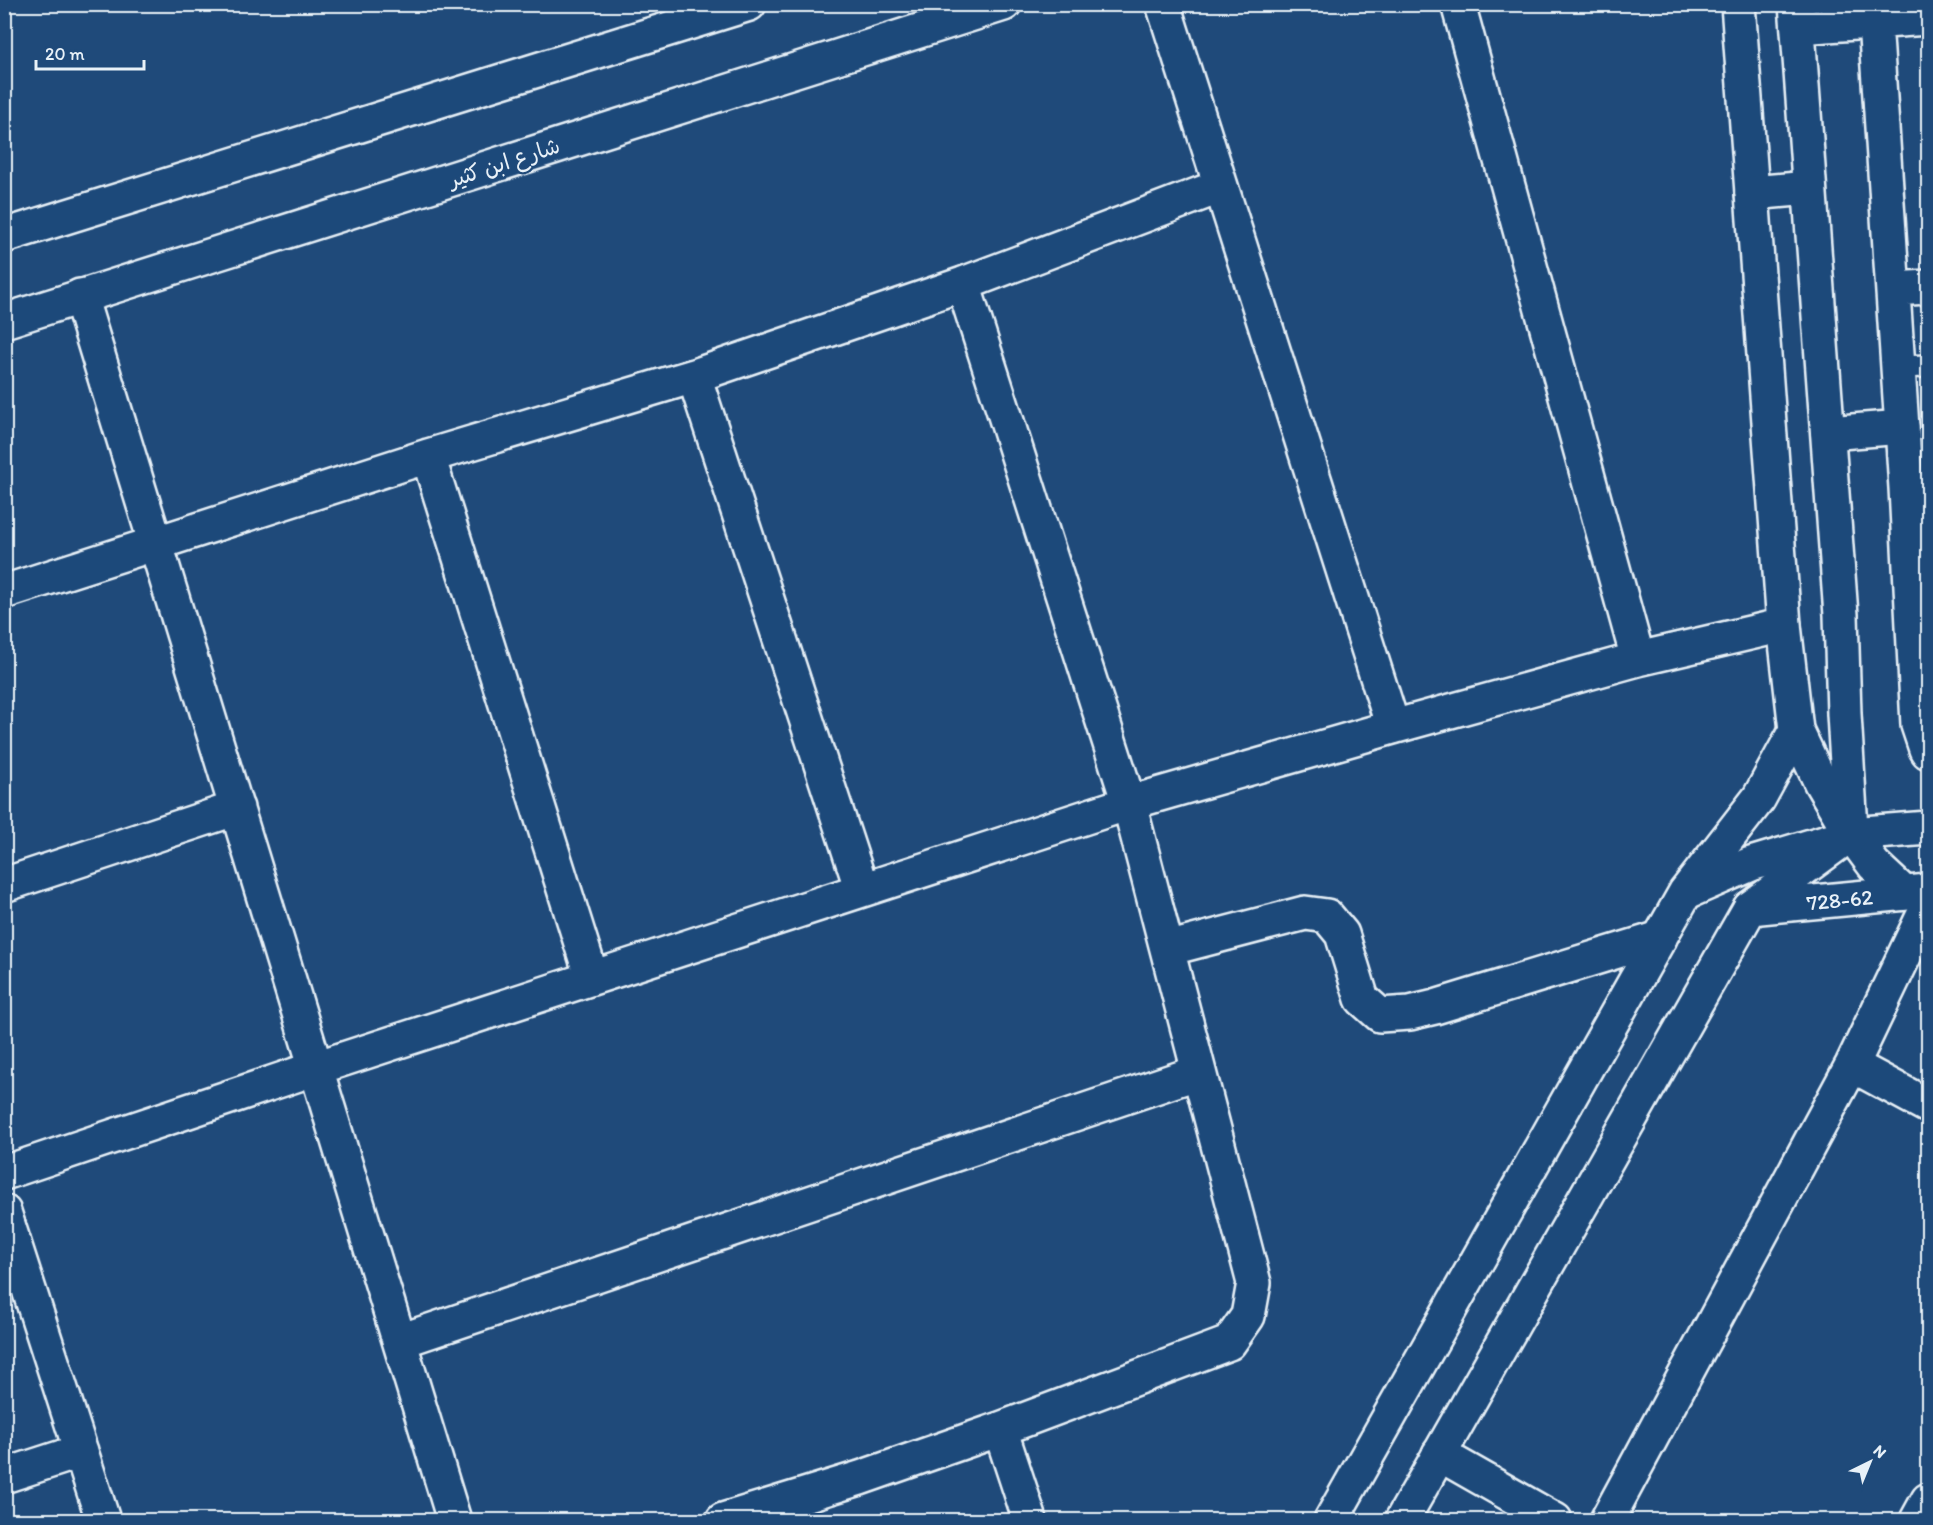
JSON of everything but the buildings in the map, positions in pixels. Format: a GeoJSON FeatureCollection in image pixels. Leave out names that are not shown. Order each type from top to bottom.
{"type":"FeatureCollection","features":[{"type":"Feature","properties":{"kind":"street"},"geometry":{"type":"LineString","coordinates":[[4,236],[748,4]]}},
{"type":"Feature","properties":{"kind":"street","name":"شارع ابن كثير"},"geometry":{"type":"LineString","coordinates":[[4,321],[1004,4]]}},
{"type":"Feature","properties":{"kind":"street"},"geometry":{"type":"LineString","coordinates":[[1163,4],[1394,727]]}},
{"type":"Feature","properties":{"kind":"street"},"geometry":{"type":"LineString","coordinates":[[1458,4],[1638,659]]}},
{"type":"Feature","properties":{"kind":"street"},"geometry":{"type":"LineString","coordinates":[[1607,1521],[1852,1065],[1920,897],[1874,865],[1851,834],[1821,783],[1796,730],[1784,625],[1738,4]]}},
{"type":"Feature","properties":{"kind":"street"},"geometry":{"type":"LineString","coordinates":[[1851,834],[1841,615],[1797,16],[1875,22],[1929,18]]}},
{"type":"Feature","properties":{"kind":"street"},"geometry":{"type":"LineString","coordinates":[[1875,22],[1893,289],[1913,367],[1902,427],[1917,487],[1923,738]]}},
{"type":"Feature","properties":{"kind":"street"},"geometry":{"type":"LineString","coordinates":[[4,592],[428,456],[694,376],[963,284],[1221,186]]}},
{"type":"Feature","properties":{"kind":"street"},"geometry":{"type":"LineString","coordinates":[[1752,193],[1809,188]]}},
{"type":"Feature","properties":{"kind":"street"},"geometry":{"type":"LineString","coordinates":[[734,1519],[1000,1429],[1229,1343],[1248,1316],[1254,1283],[1129,803],[963,284]]}},
{"type":"Feature","properties":{"kind":"street"},"geometry":{"type":"LineString","coordinates":[[1893,289],[1929,287]]}},
{"type":"Feature","properties":{"kind":"street"},"geometry":{"type":"LineString","coordinates":[[80,296],[454,1521]]}},
{"type":"Feature","properties":{"kind":"street"},"geometry":{"type":"LineString","coordinates":[[694,376],[862,890]]}},
{"type":"Feature","properties":{"kind":"street"},"geometry":{"type":"LineString","coordinates":[[1828,433],[1902,427]]}},
{"type":"Feature","properties":{"kind":"street"},"geometry":{"type":"LineString","coordinates":[[428,456],[592,978]]}},
{"type":"Feature","properties":{"kind":"street"},"geometry":{"type":"LineString","coordinates":[[4,1173],[316,1068],[1129,803],[1638,659],[1784,625]]}},
{"type":"Feature","properties":{"kind":"street"},"geometry":{"type":"LineString","coordinates":[[1331,1521],[1685,893],[1759,798],[1796,730]]}},
{"type":"Feature","properties":{"kind":"street"},"geometry":{"type":"LineString","coordinates":[[4,885],[237,808]]}},
{"type":"Feature","properties":{"kind":"street"},"geometry":{"type":"LineString","coordinates":[[1685,893],[1751,864],[1851,834],[1929,828]]}},
{"type":"Feature","properties":{"kind":"street"},"geometry":{"type":"LineString","coordinates":[[1402,1521],[1750,908],[1851,834]]}},
{"type":"Feature","properties":{"kind":"street","name":"728-62"},"geometry":{"type":"LineString","coordinates":[[1750,908],[1920,897]]}},
{"type":"Feature","properties":{"kind":"street"},"geometry":{"type":"LineString","coordinates":[[1167,949],[1305,913],[1327,916],[1342,934],[1362,999],[1380,1015],[1435,1007],[1660,938]]}},
{"type":"Feature","properties":{"kind":"street"},"geometry":{"type":"LineString","coordinates":[[1852,1065],[1929,1106]]}},
{"type":"Feature","properties":{"kind":"street"},"geometry":{"type":"LineString","coordinates":[[400,1341],[1199,1072]]}},
{"type":"Feature","properties":{"kind":"street"},"geometry":{"type":"LineString","coordinates":[[4,1212],[103,1521]]}},
{"type":"Feature","properties":{"kind":"street"},"geometry":{"type":"LineString","coordinates":[[1000,1429],[1030,1521]]}},
{"type":"Feature","properties":{"kind":"street"},"geometry":{"type":"LineString","coordinates":[[4,1476],[81,1451]]}},
{"type":"Feature","properties":{"kind":"street"},"geometry":{"type":"LineString","coordinates":[[1439,1454],[1555,1521]]}},
{"type":"Feature","properties":{"kind":"street"},"geometry":{"type":"LineString","coordinates":[[1917,1521],[1929,1500]]}}]}
